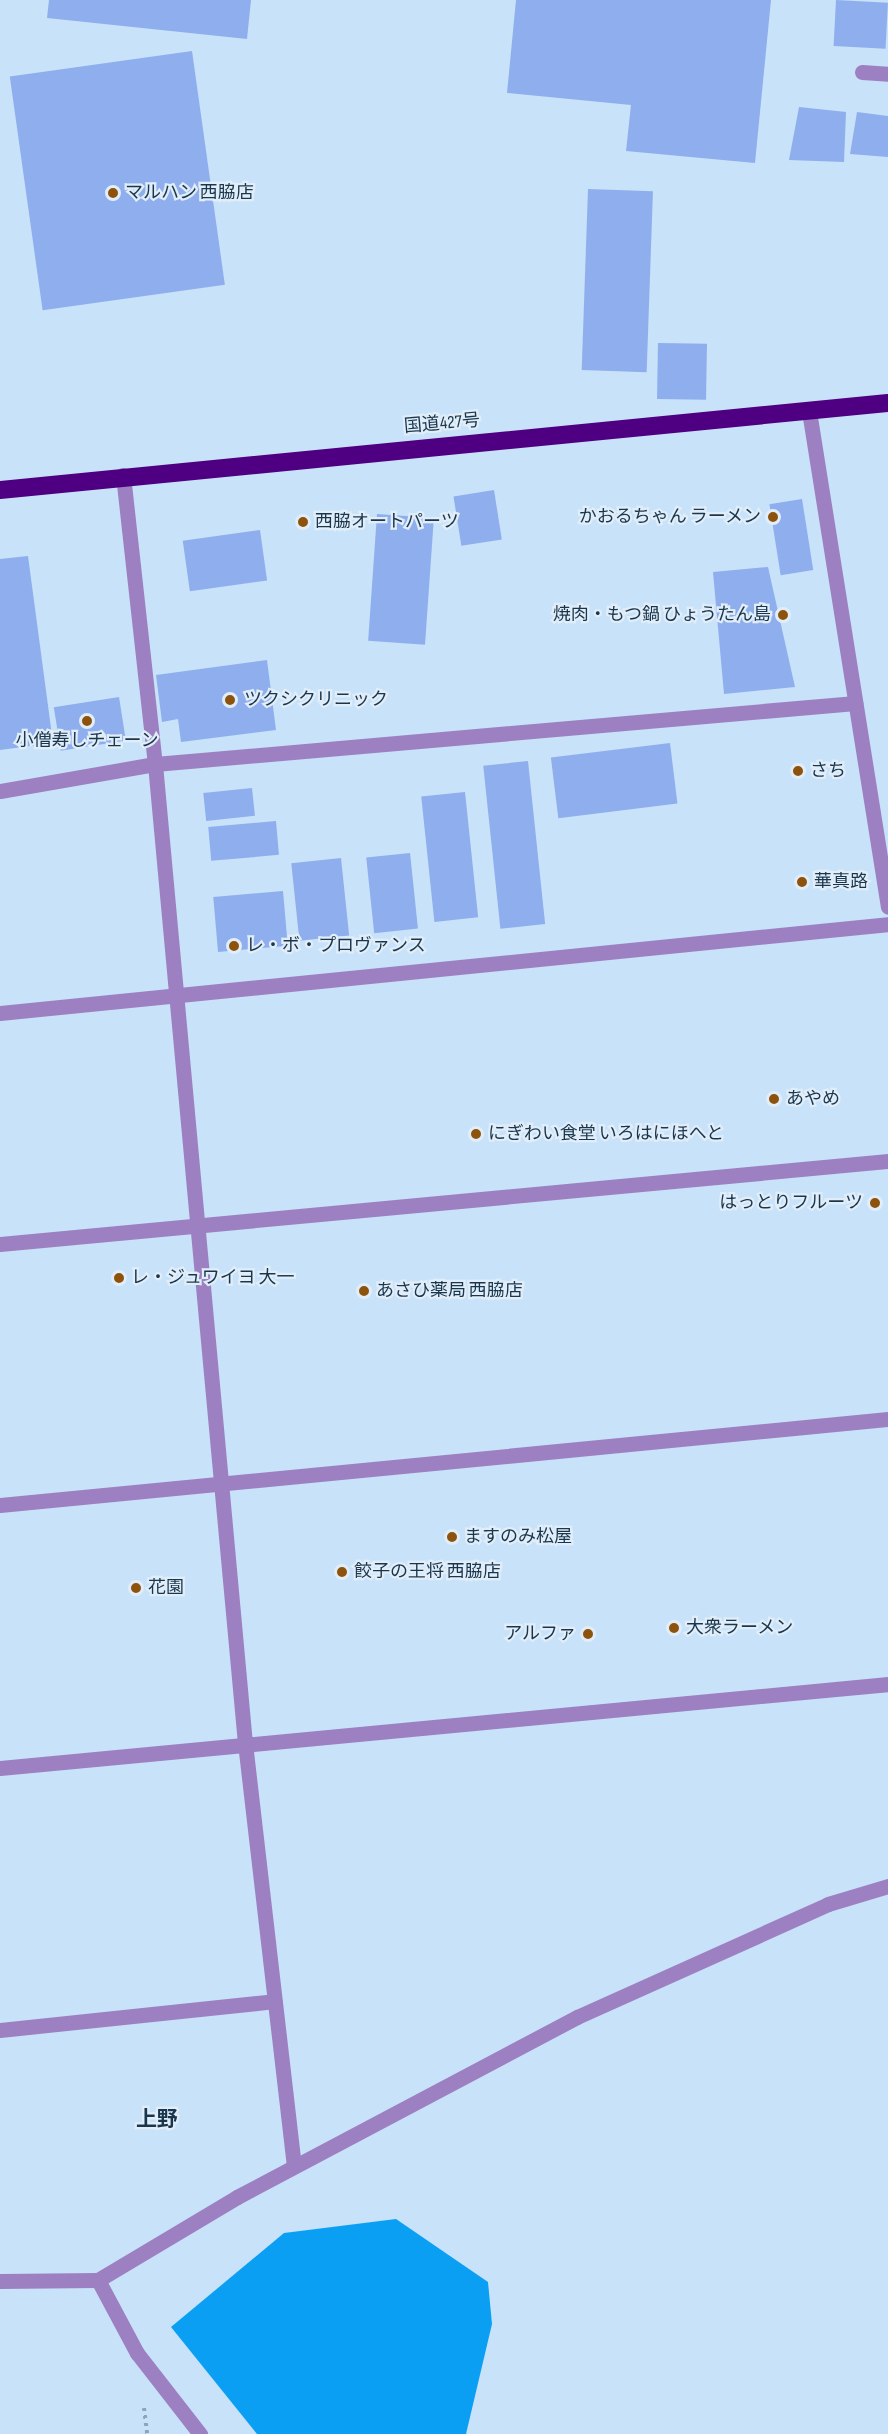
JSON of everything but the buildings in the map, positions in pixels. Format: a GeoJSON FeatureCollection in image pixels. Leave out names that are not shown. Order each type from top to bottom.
{"type":"FeatureCollection","features":[{"type":"Feature","properties":{"kind":"highway","name":"国道427号"},"geometry":{"type":"LineString","coordinates":[[0,490],[123,475],[888,403]]}},
{"type":"Feature","properties":{"kind":"street"},"geometry":{"type":"LineString","coordinates":[[862,72],[888,74]]}},
{"type":"Feature","properties":{"kind":"street"},"geometry":{"type":"LineString","coordinates":[[810,411],[888,908]]}},
{"type":"Feature","properties":{"kind":"street"},"geometry":{"type":"LineString","coordinates":[[123,475],[155,764],[245,1743],[294,2166]]}},
{"type":"Feature","properties":{"kind":"street"},"geometry":{"type":"LineString","coordinates":[[0,791],[155,764],[855,703]]}},
{"type":"Feature","properties":{"kind":"street"},"geometry":{"type":"LineString","coordinates":[[0,1013],[176,993],[888,924]]}},
{"type":"Feature","properties":{"kind":"street"},"geometry":{"type":"LineString","coordinates":[[0,1244],[888,1161]]}},
{"type":"Feature","properties":{"kind":"street"},"geometry":{"type":"LineString","coordinates":[[0,1505],[888,1419]]}},
{"type":"Feature","properties":{"kind":"street"},"geometry":{"type":"LineString","coordinates":[[0,1768],[245,1743],[888,1684]]}},
{"type":"Feature","properties":{"kind":"street"},"geometry":{"type":"LineString","coordinates":[[0,2281],[98,2280],[294,2166],[577,2017],[828,1905],[888,1886]]}},
{"type":"Feature","properties":{"kind":"street"},"geometry":{"type":"LineString","coordinates":[[0,2030],[274,2001]]}},
{"type":"Feature","properties":{"kind":"street"},"geometry":{"type":"LineString","coordinates":[[98,2280],[137,2353],[200,2434]]}},
{"type":"Feature","properties":{"kind":"water"},"geometry":{"type":"Polygon","coordinates":[[[396,2219],[488,2282],[492,2324],[466,2434],[257,2434],[171,2327],[284,2233],[396,2219]]]}},
{"type":"Feature","properties":{"kind":"place","name":"マルハン 西脇店"},"geometry":{"type":"Point","coordinates":[113,193]}},
{"type":"Feature","properties":{"kind":"place","name":"かおるちゃん ラーメン"},"geometry":{"type":"Point","coordinates":[773,517]}},
{"type":"Feature","properties":{"kind":"place","name":"西脇オートパーツ"},"geometry":{"type":"Point","coordinates":[303,522]}},
{"type":"Feature","properties":{"kind":"place","name":"焼肉・もつ鍋 ひょうたん島"},"geometry":{"type":"Point","coordinates":[783,615]}},
{"type":"Feature","properties":{"kind":"place","name":"ツクシクリニック"},"geometry":{"type":"Point","coordinates":[230,700]}},
{"type":"Feature","properties":{"kind":"place","name":"小僧寿しチェーン"},"geometry":{"type":"Point","coordinates":[87,721]}},
{"type":"Feature","properties":{"kind":"place","name":"さち"},"geometry":{"type":"Point","coordinates":[798,771]}},
{"type":"Feature","properties":{"kind":"place","name":"華真路"},"geometry":{"type":"Point","coordinates":[802,882]}},
{"type":"Feature","properties":{"kind":"place","name":"レ・ボ・プロヴァンス"},"geometry":{"type":"Point","coordinates":[234,946]}},
{"type":"Feature","properties":{"kind":"place","name":"あやめ"},"geometry":{"type":"Point","coordinates":[774,1099]}},
{"type":"Feature","properties":{"kind":"place","name":"にぎわい食堂 いろはにほへと"},"geometry":{"type":"Point","coordinates":[476,1134]}},
{"type":"Feature","properties":{"kind":"place","name":"はっとりフルーツ"},"geometry":{"type":"Point","coordinates":[875,1203]}},
{"type":"Feature","properties":{"kind":"place","name":"レ・ジュワイヨ 大一"},"geometry":{"type":"Point","coordinates":[119,1278]}},
{"type":"Feature","properties":{"kind":"place","name":"あさひ薬局 西脇店"},"geometry":{"type":"Point","coordinates":[364,1291]}},
{"type":"Feature","properties":{"kind":"place","name":"ますのみ松屋"},"geometry":{"type":"Point","coordinates":[452,1537]}},
{"type":"Feature","properties":{"kind":"place","name":"餃子の王将 西脇店"},"geometry":{"type":"Point","coordinates":[342,1572]}},
{"type":"Feature","properties":{"kind":"place","name":"花園"},"geometry":{"type":"Point","coordinates":[136,1588]}},
{"type":"Feature","properties":{"kind":"place","name":"大衆ラーメン"},"geometry":{"type":"Point","coordinates":[674,1628]}},
{"type":"Feature","properties":{"kind":"place","name":"アルファ"},"geometry":{"type":"Point","coordinates":[588,1634]}},
{"type":"Feature","properties":{"kind":"district","name":"上野"},"geometry":{"type":"Point","coordinates":[157,2120]}}]}
